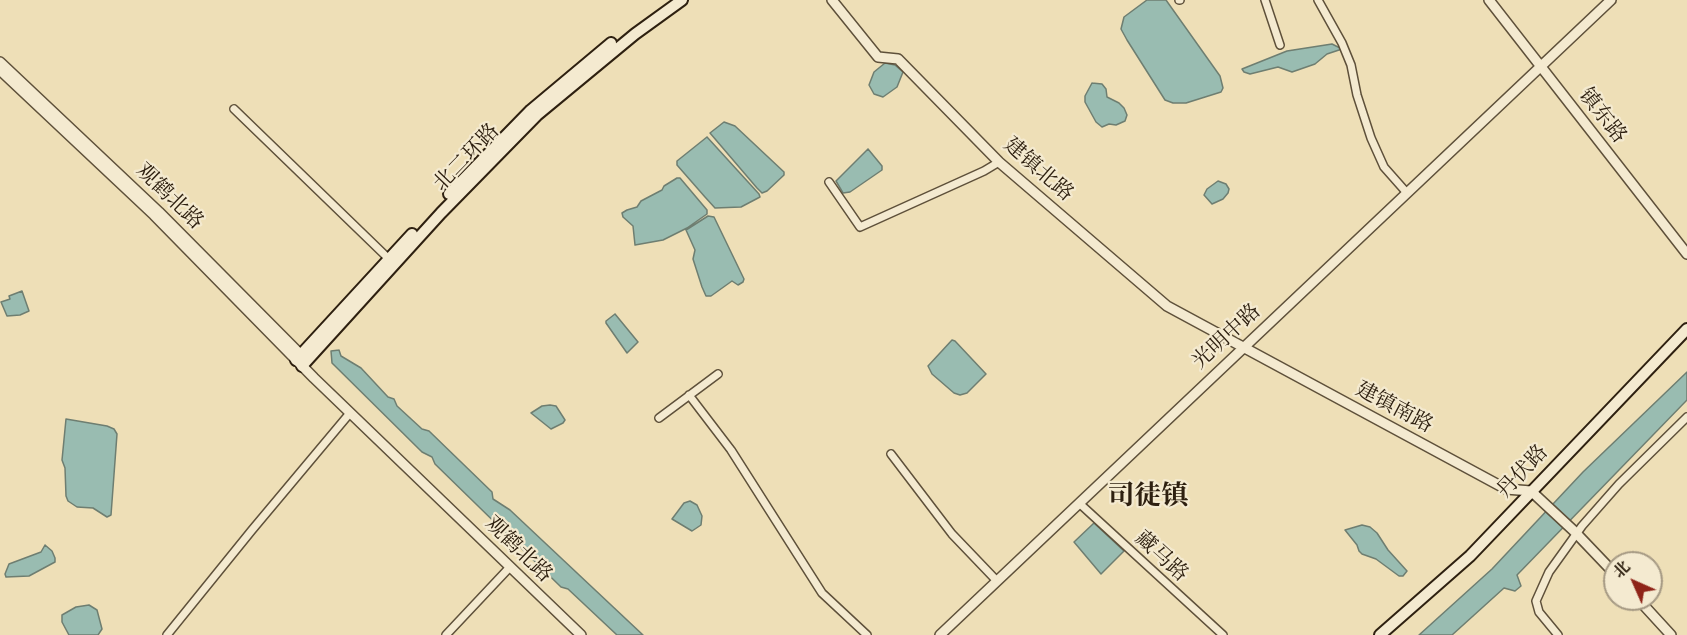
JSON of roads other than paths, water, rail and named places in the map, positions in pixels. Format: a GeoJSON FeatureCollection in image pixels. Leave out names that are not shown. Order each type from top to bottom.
{"type":"FeatureCollection","features":[{"type":"Feature","properties":{"kind":"main road","name":"北二环路"},"geometry":{"type":"LineString","coordinates":[[299,360],[488,153],[531,110],[586,63],[669,0]]}},
{"type":"Feature","properties":{"kind":"main road","name":"北二环路"},"geometry":{"type":"LineString","coordinates":[[391,261],[537,115],[635,34],[682,0]]}},
{"type":"Feature","properties":{"kind":"main road","name":"丹伏路"},"geometry":{"type":"LineString","coordinates":[[1380,635],[1470,556],[1687,329]]}},
{"type":"Feature","properties":{"kind":"street","name":"建镇北路"},"geometry":{"type":"LineString","coordinates":[[832,0],[878,57],[898,59],[999,162],[1167,306],[1242,348]]}},
{"type":"Feature","properties":{"kind":"street"},"geometry":{"type":"LineString","coordinates":[[1264,0],[1280,45]]}},
{"type":"Feature","properties":{"kind":"street"},"geometry":{"type":"LineString","coordinates":[[1318,0],[1342,43],[1351,65],[1357,95],[1371,138],[1384,167],[1407,193]]}},
{"type":"Feature","properties":{"kind":"street","name":"镇东路"},"geometry":{"type":"LineString","coordinates":[[1489,0],[1687,255]]}},
{"type":"Feature","properties":{"kind":"street","name":"光明中路"},"geometry":{"type":"LineString","coordinates":[[940,635],[1611,0]]}},
{"type":"Feature","properties":{"kind":"street","name":"观鹤北路"},"geometry":{"type":"LineString","coordinates":[[0,62],[159,212],[299,360]]}},
{"type":"Feature","properties":{"kind":"street","name":"观鹤北路"},"geometry":{"type":"LineString","coordinates":[[0,70],[154,216],[351,413],[581,635]]}},
{"type":"Feature","properties":{"kind":"street"},"geometry":{"type":"LineString","coordinates":[[234,110],[391,261]]}},
{"type":"Feature","properties":{"kind":"street"},"geometry":{"type":"LineString","coordinates":[[829,182],[860,227],[999,162]]}},
{"type":"Feature","properties":{"kind":"street","name":"建镇南路"},"geometry":{"type":"LineString","coordinates":[[1242,348],[1506,489],[1531,491]]}},
{"type":"Feature","properties":{"kind":"street"},"geometry":{"type":"LineString","coordinates":[[659,418],[718,374]]}},
{"type":"Feature","properties":{"kind":"street"},"geometry":{"type":"LineString","coordinates":[[689,395],[731,450],[822,592],[867,635]]}},
{"type":"Feature","properties":{"kind":"street"},"geometry":{"type":"LineString","coordinates":[[167,635],[351,413]]}},
{"type":"Feature","properties":{"kind":"street"},"geometry":{"type":"LineString","coordinates":[[1558,635],[1539,612],[1536,601],[1549,572],[1575,532],[1619,484],[1687,417]]}},
{"type":"Feature","properties":{"kind":"street"},"geometry":{"type":"LineString","coordinates":[[891,454],[952,534],[997,581]]}},
{"type":"Feature","properties":{"kind":"street"},"geometry":{"type":"LineString","coordinates":[[1531,491],[1603,561]]}},
{"type":"Feature","properties":{"kind":"street","name":"藏马路"},"geometry":{"type":"LineString","coordinates":[[1079,503],[1223,635]]}},
{"type":"Feature","properties":{"kind":"street"},"geometry":{"type":"LineString","coordinates":[[446,635],[510,567]]}},
{"type":"Feature","properties":{"kind":"street"},"geometry":{"type":"LineString","coordinates":[[1649,611],[1671,635]]}},
{"type":"Feature","properties":{"kind":"water"},"geometry":{"type":"Polygon","coordinates":[[[1147,0],[1166,0],[1220,76],[1223,88],[1221,92],[1186,103],[1173,103],[1165,100],[1121,29],[1124,17],[1147,0]]]}},
{"type":"Feature","properties":{"kind":"water"},"geometry":{"type":"Polygon","coordinates":[[[1332,44],[1342,49],[1327,54],[1315,64],[1292,72],[1278,67],[1250,74],[1242,69],[1287,51],[1332,44]]]}},
{"type":"Feature","properties":{"kind":"water"},"geometry":{"type":"Polygon","coordinates":[[[885,63],[895,65],[903,72],[897,87],[883,97],[874,94],[869,85],[874,72],[885,63]]]}},
{"type":"Feature","properties":{"kind":"water"},"geometry":{"type":"Polygon","coordinates":[[[1092,83],[1102,84],[1106,89],[1107,97],[1124,108],[1127,115],[1125,121],[1102,127],[1096,122],[1085,102],[1085,96],[1092,83]]]}},
{"type":"Feature","properties":{"kind":"water"},"geometry":{"type":"Polygon","coordinates":[[[724,122],[735,126],[784,172],[784,175],[767,191],[762,193],[757,188],[710,133],[724,122]]]}},
{"type":"Feature","properties":{"kind":"water"},"geometry":{"type":"Polygon","coordinates":[[[707,137],[760,197],[741,207],[715,208],[705,197],[677,165],[677,161],[707,137]]]}},
{"type":"Feature","properties":{"kind":"water"},"geometry":{"type":"Polygon","coordinates":[[[868,149],[882,166],[882,170],[850,192],[843,193],[836,181],[868,149]]]}},
{"type":"Feature","properties":{"kind":"water"},"geometry":{"type":"Polygon","coordinates":[[[680,178],[707,210],[707,214],[687,228],[663,240],[635,245],[633,226],[623,217],[622,213],[637,207],[641,201],[662,190],[664,186],[680,178]]]}},
{"type":"Feature","properties":{"kind":"water"},"geometry":{"type":"Polygon","coordinates":[[[1218,181],[1226,184],[1229,189],[1228,193],[1223,199],[1212,204],[1204,195],[1207,189],[1218,181]]]}},
{"type":"Feature","properties":{"kind":"water"},"geometry":{"type":"Polygon","coordinates":[[[708,216],[714,217],[744,279],[738,285],[732,281],[711,296],[706,296],[702,287],[693,259],[695,250],[686,230],[708,216]]]}},
{"type":"Feature","properties":{"kind":"water"},"geometry":{"type":"Polygon","coordinates":[[[22,291],[29,311],[20,315],[7,316],[1,302],[22,291]]]}},
{"type":"Feature","properties":{"kind":"water"},"geometry":{"type":"Polygon","coordinates":[[[615,314],[638,342],[627,353],[606,323],[615,314]]]}},
{"type":"Feature","properties":{"kind":"water"},"geometry":{"type":"Polygon","coordinates":[[[952,340],[986,374],[967,393],[960,395],[954,393],[932,374],[928,366],[952,340]]]}},
{"type":"Feature","properties":{"kind":"water"},"geometry":{"type":"Polygon","coordinates":[[[339,350],[341,356],[361,368],[422,429],[429,431],[492,492],[493,499],[510,510],[643,635],[617,635],[568,589],[561,587],[435,464],[432,457],[422,452],[332,363],[331,351],[339,350]]]}},
{"type":"Feature","properties":{"kind":"water"},"geometry":{"type":"Polygon","coordinates":[[[1687,372],[1687,400],[1517,575],[1521,586],[1515,591],[1504,588],[1452,635],[1419,635],[1492,569],[1583,472],[1687,372]]]}},
{"type":"Feature","properties":{"kind":"water"},"geometry":{"type":"Polygon","coordinates":[[[542,406],[556,406],[565,420],[551,429],[531,413],[542,406]]]}},
{"type":"Feature","properties":{"kind":"water"},"geometry":{"type":"Polygon","coordinates":[[[66,419],[107,426],[114,429],[117,434],[111,515],[107,517],[93,508],[77,507],[68,501],[65,468],[62,460],[66,419]]]}},
{"type":"Feature","properties":{"kind":"water"},"geometry":{"type":"Polygon","coordinates":[[[690,501],[697,505],[702,516],[701,525],[692,531],[672,519],[684,503],[690,501]]]}},
{"type":"Feature","properties":{"kind":"water"},"geometry":{"type":"Polygon","coordinates":[[[1094,523],[1124,551],[1101,574],[1074,542],[1094,523]]]}},
{"type":"Feature","properties":{"kind":"water"},"geometry":{"type":"Polygon","coordinates":[[[1362,525],[1370,527],[1377,533],[1388,550],[1407,571],[1403,576],[1399,576],[1376,559],[1359,551],[1345,530],[1362,525]]]}},
{"type":"Feature","properties":{"kind":"water"},"geometry":{"type":"Polygon","coordinates":[[[45,545],[52,551],[55,562],[29,576],[6,577],[9,564],[41,552],[45,545]]]}},
{"type":"Feature","properties":{"kind":"water"},"geometry":{"type":"Polygon","coordinates":[[[89,605],[97,610],[102,629],[98,635],[69,635],[62,622],[62,615],[76,607],[89,605]]]}},
{"type":"Feature","properties":{"kind":"district","name":"司徒镇"},"geometry":{"type":"Point","coordinates":[1148,497]}}]}
